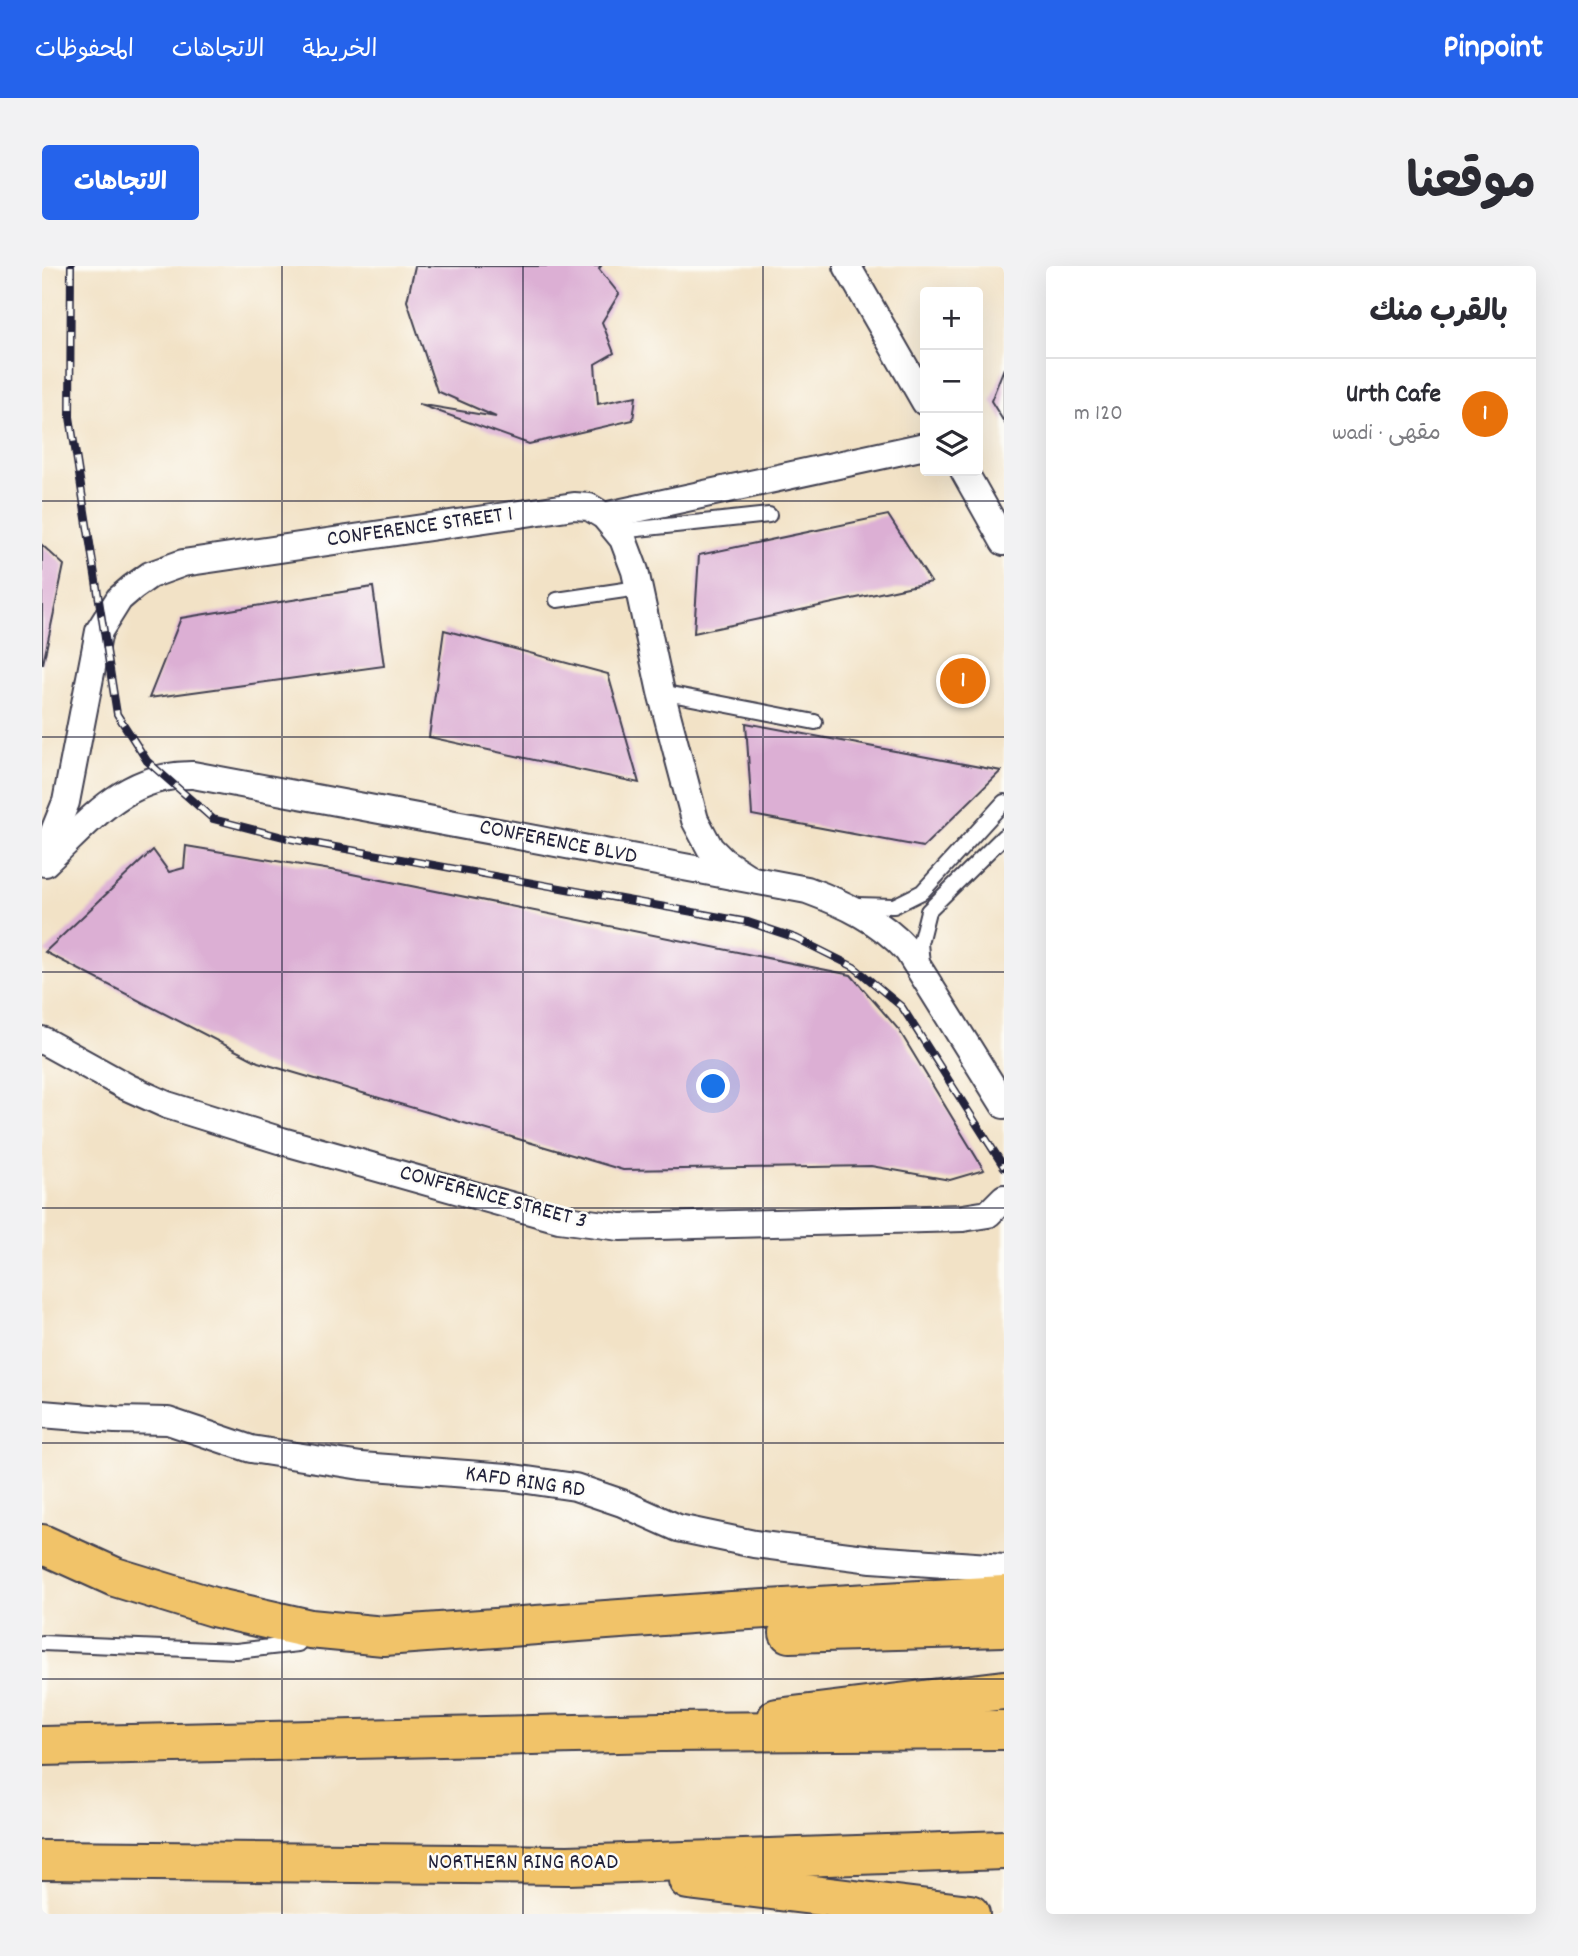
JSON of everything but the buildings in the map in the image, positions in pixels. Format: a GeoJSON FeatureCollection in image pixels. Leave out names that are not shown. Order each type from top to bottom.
{"type":"FeatureCollection","features":[{"type":"Feature","properties":{"kind":"main road"},"geometry":{"type":"LineString","coordinates":[[42,1544],[115,1577],[214,1608],[310,1629],[384,1636],[477,1641],[1004,1627]]}},
{"type":"Feature","properties":{"kind":"main road"},"geometry":{"type":"LineString","coordinates":[[384,1636],[1004,1595]]}},
{"type":"Feature","properties":{"kind":"main road"},"geometry":{"type":"LineString","coordinates":[[661,1732],[1004,1690]]}},
{"type":"Feature","properties":{"kind":"main road"},"geometry":{"type":"LineString","coordinates":[[42,1746],[661,1732],[1004,1730]]}},
{"type":"Feature","properties":{"kind":"main road","name":"NORTHERN RING ROAD"},"geometry":{"type":"LineString","coordinates":[[42,1860],[568,1865],[993,1851]]}},
{"type":"Feature","properties":{"kind":"main road"},"geometry":{"type":"LineString","coordinates":[[568,1865],[970,1914]]}},
{"type":"Feature","properties":{"kind":"street"},"geometry":{"type":"LineString","coordinates":[[847,266],[920,393]]}},
{"type":"Feature","properties":{"kind":"street"},"geometry":{"type":"LineString","coordinates":[[748,878],[723,861],[710,848],[689,802],[629,554],[611,523],[920,447]]}},
{"type":"Feature","properties":{"kind":"street"},"geometry":{"type":"LineString","coordinates":[[967,476],[1004,542]]}},
{"type":"Feature","properties":{"kind":"street","name":"CONFERENCE STREET 1"},"geometry":{"type":"LineString","coordinates":[[42,863],[66,802],[99,631],[119,600],[150,575],[183,563],[551,509],[589,507],[611,523]]}},
{"type":"Feature","properties":{"kind":"street","name":"CONFERENCE BLVD"},"geometry":{"type":"LineString","coordinates":[[42,863],[119,794],[135,786],[173,775],[207,778],[807,890],[842,904],[894,935],[908,951],[1004,1105]]}},
{"type":"Feature","properties":{"kind":"street","name":"CONFERENCE STREET 3"},"geometry":{"type":"LineString","coordinates":[[42,1040],[127,1087],[178,1109],[559,1219],[620,1227],[963,1218],[988,1214],[1004,1198]]}},
{"type":"Feature","properties":{"kind":"street","name":"KAFD RING RD"},"geometry":{"type":"LineString","coordinates":[[42,1414],[168,1421],[251,1449],[361,1466],[507,1477],[575,1487],[622,1503],[678,1528],[754,1544],[872,1559],[1004,1568]]}},
{"type":"Feature","properties":{"kind":"lane"},"geometry":{"type":"LineString","coordinates":[[611,523],[769,514]]}},
{"type":"Feature","properties":{"kind":"lane"},"geometry":{"type":"LineString","coordinates":[[557,600],[638,588]]}},
{"type":"Feature","properties":{"kind":"lane"},"geometry":{"type":"LineString","coordinates":[[662,692],[815,722]]}},
{"type":"Feature","properties":{"kind":"lane"},"geometry":{"type":"LineString","coordinates":[[842,904],[894,906],[922,892],[1004,802]]}},
{"type":"Feature","properties":{"kind":"lane"},"geometry":{"type":"LineString","coordinates":[[927,982],[920,952],[928,911],[1004,836]]}},
{"type":"Feature","properties":{"kind":"lane"},"geometry":{"type":"LineString","coordinates":[[42,1643],[236,1651],[298,1644],[310,1629]]}},
{"type":"Feature","properties":{"kind":"railway"},"geometry":{"type":"LineString","coordinates":[[71,266],[70,417],[117,714],[147,761],[213,819],[291,839],[748,922],[796,938],[854,967],[902,1007],[1004,1167]]}},
{"type":"Feature","properties":{"kind":"place","name":"Urth Cafe"},"geometry":{"type":"Point","coordinates":[963,681]}}]}
